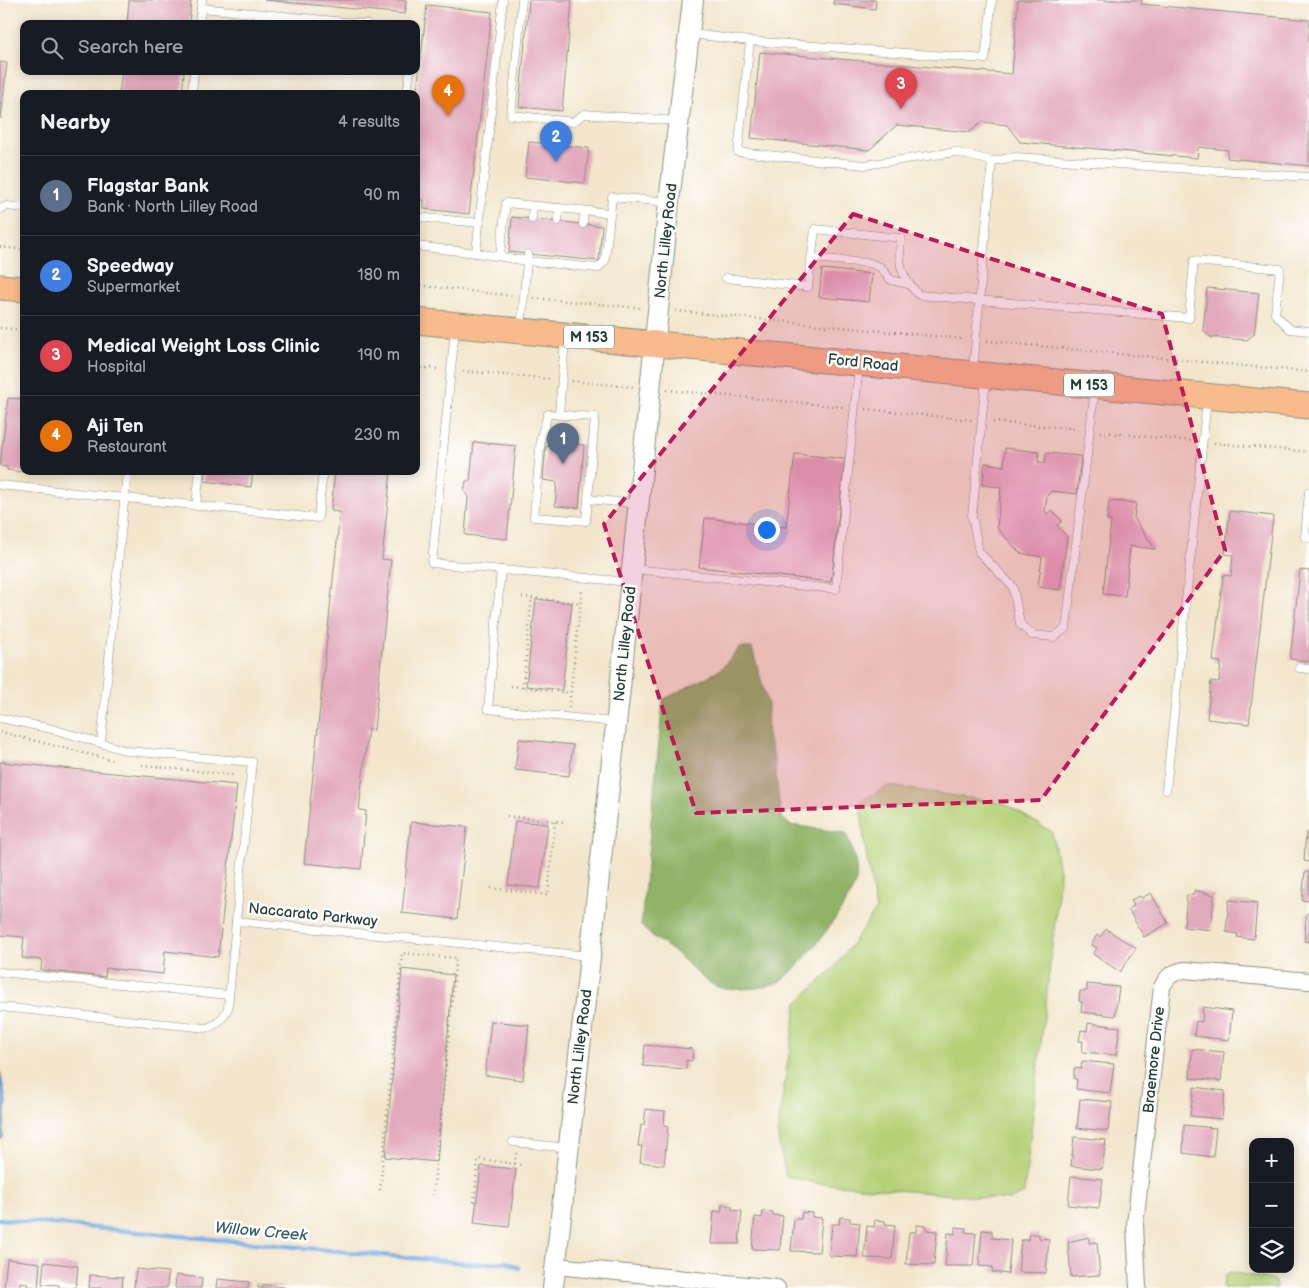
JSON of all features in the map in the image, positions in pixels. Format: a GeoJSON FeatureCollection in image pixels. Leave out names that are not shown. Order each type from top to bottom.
{"type":"FeatureCollection","features":[{"type":"Feature","properties":{"kind":"main road"},"geometry":{"type":"LineString","coordinates":[[0,287],[20,289]]}},
{"type":"Feature","properties":{"kind":"main road","name":"Ford Road"},"geometry":{"type":"LineString","coordinates":[[420,321],[1309,406]]}},
{"type":"Feature","properties":{"kind":"street","name":"North Lilley Road"},"geometry":{"type":"LineString","coordinates":[[553,1288],[640,504],[669,202],[680,121],[692,0]]}},
{"type":"Feature","properties":{"kind":"street","name":"Braemore Drive"},"geometry":{"type":"LineString","coordinates":[[1138,1288],[1136,1224],[1162,987],[1166,979],[1173,973],[1184,970],[1309,981]]}},
{"type":"Feature","properties":{"kind":"street"},"geometry":{"type":"LineString","coordinates":[[556,1266],[778,1288]]}},
{"type":"Feature","properties":{"kind":"lane"},"geometry":{"type":"LineString","coordinates":[[476,253],[503,0]]}},
{"type":"Feature","properties":{"kind":"lane"},"geometry":{"type":"LineString","coordinates":[[522,0],[511,116],[573,122],[584,114],[680,121]]}},
{"type":"Feature","properties":{"kind":"lane"},"geometry":{"type":"LineString","coordinates":[[689,34],[750,41],[985,59],[992,0]]}},
{"type":"Feature","properties":{"kind":"lane"},"geometry":{"type":"LineString","coordinates":[[199,20],[201,4],[333,20]]}},
{"type":"Feature","properties":{"kind":"lane"},"geometry":{"type":"LineString","coordinates":[[750,41],[738,152],[864,165],[955,152],[992,161],[1016,157],[1309,177]]}},
{"type":"Feature","properties":{"kind":"lane"},"geometry":{"type":"LineString","coordinates":[[192,90],[194,75]]}},
{"type":"Feature","properties":{"kind":"lane"},"geometry":{"type":"LineString","coordinates":[[408,90],[410,75]]}},
{"type":"Feature","properties":{"kind":"lane"},"geometry":{"type":"LineString","coordinates":[[992,161],[976,340],[980,374],[972,516],[979,552],[1013,587],[1020,624],[1032,635],[1054,637],[1066,628],[1096,385]]}},
{"type":"Feature","properties":{"kind":"lane"},"geometry":{"type":"LineString","coordinates":[[420,246],[500,256],[579,262],[598,268],[605,261],[612,198],[669,202]]}},
{"type":"Feature","properties":{"kind":"lane"},"geometry":{"type":"LineString","coordinates":[[500,256],[506,203],[610,214]]}},
{"type":"Feature","properties":{"kind":"lane"},"geometry":{"type":"LineString","coordinates":[[0,209],[7,206],[20,208]]}},
{"type":"Feature","properties":{"kind":"lane"},"geometry":{"type":"LineString","coordinates":[[532,219],[533,206]]}},
{"type":"Feature","properties":{"kind":"lane"},"geometry":{"type":"LineString","coordinates":[[558,221],[559,208]]}},
{"type":"Feature","properties":{"kind":"lane"},"geometry":{"type":"LineString","coordinates":[[583,224],[584,211]]}},
{"type":"Feature","properties":{"kind":"lane"},"geometry":{"type":"LineString","coordinates":[[420,217],[480,223]]}},
{"type":"Feature","properties":{"kind":"lane"},"geometry":{"type":"LineString","coordinates":[[726,278],[808,287],[815,229],[901,238],[898,261],[908,284],[920,295],[1189,318],[1194,261],[1280,269],[1275,314],[1290,329],[1309,331]]}},
{"type":"Feature","properties":{"kind":"lane"},"geometry":{"type":"LineString","coordinates":[[521,331],[528,257]]}},
{"type":"Feature","properties":{"kind":"lane"},"geometry":{"type":"LineString","coordinates":[[811,258],[869,263],[880,267],[891,280],[908,284]]}},
{"type":"Feature","properties":{"kind":"lane"},"geometry":{"type":"LineString","coordinates":[[455,325],[432,563],[501,570],[632,576],[697,575],[836,589],[860,363]]}},
{"type":"Feature","properties":{"kind":"lane"},"geometry":{"type":"LineString","coordinates":[[559,414],[565,335]]}},
{"type":"Feature","properties":{"kind":"lane"},"geometry":{"type":"LineString","coordinates":[[1166,790],[1208,396]]}},
{"type":"Feature","properties":{"kind":"lane"},"geometry":{"type":"LineString","coordinates":[[548,414],[559,414],[595,417],[586,521],[534,517],[541,437],[548,414]]}},
{"type":"Feature","properties":{"kind":"lane"},"geometry":{"type":"LineString","coordinates":[[101,743],[127,475]]}},
{"type":"Feature","properties":{"kind":"lane"},"geometry":{"type":"LineString","coordinates":[[196,506],[200,475]]}},
{"type":"Feature","properties":{"kind":"lane"},"geometry":{"type":"LineString","coordinates":[[0,485],[318,518],[323,475]]}},
{"type":"Feature","properties":{"kind":"lane"},"geometry":{"type":"LineString","coordinates":[[1309,492],[1305,537],[1309,538]]}},
{"type":"Feature","properties":{"kind":"lane"},"geometry":{"type":"LineString","coordinates":[[588,499],[640,504]]}},
{"type":"Feature","properties":{"kind":"lane"},"geometry":{"type":"LineString","coordinates":[[501,570],[488,709],[616,722]]}},
{"type":"Feature","properties":{"kind":"lane"},"geometry":{"type":"LineString","coordinates":[[1299,668],[1309,669]]}},
{"type":"Feature","properties":{"kind":"lane"},"geometry":{"type":"LineString","coordinates":[[0,718],[52,729],[128,751],[252,762],[236,921]]}},
{"type":"Feature","properties":{"kind":"lane","name":"Naccarato Parkway"},"geometry":{"type":"LineString","coordinates":[[0,1007],[206,1028],[213,1026],[224,1016],[229,995],[236,921],[591,956]]}},
{"type":"Feature","properties":{"kind":"lane"},"geometry":{"type":"LineString","coordinates":[[0,972],[229,995]]}},
{"type":"Feature","properties":{"kind":"lane"},"geometry":{"type":"LineString","coordinates":[[513,1142],[568,1148]]}},
{"type":"Feature","properties":{"kind":"path"},"geometry":{"type":"LineString","coordinates":[[0,247],[20,250]]}},
{"type":"Feature","properties":{"kind":"path"},"geometry":{"type":"LineString","coordinates":[[689,313],[1309,372]]}},
{"type":"Feature","properties":{"kind":"path"},"geometry":{"type":"LineString","coordinates":[[0,328],[20,330]]}},
{"type":"Feature","properties":{"kind":"path"},"geometry":{"type":"LineString","coordinates":[[420,367],[622,386]]}},
{"type":"Feature","properties":{"kind":"path"},"geometry":{"type":"LineString","coordinates":[[670,391],[839,407]]}},
{"type":"Feature","properties":{"kind":"path"},"geometry":{"type":"LineString","coordinates":[[870,410],[976,420]]}},
{"type":"Feature","properties":{"kind":"path"},"geometry":{"type":"LineString","coordinates":[[997,422],[1083,430]]}},
{"type":"Feature","properties":{"kind":"path"},"geometry":{"type":"LineString","coordinates":[[1105,432],[1195,441]]}},
{"type":"Feature","properties":{"kind":"path"},"geometry":{"type":"LineString","coordinates":[[1218,444],[1309,452]]}},
{"type":"Feature","properties":{"kind":"path"},"geometry":{"type":"LineString","coordinates":[[568,706],[582,586]]}},
{"type":"Feature","properties":{"kind":"path"},"geometry":{"type":"LineString","coordinates":[[522,597],[580,603]]}},
{"type":"Feature","properties":{"kind":"path"},"geometry":{"type":"LineString","coordinates":[[523,688],[532,598]]}},
{"type":"Feature","properties":{"kind":"path"},"geometry":{"type":"LineString","coordinates":[[511,686],[570,693]]}},
{"type":"Feature","properties":{"kind":"path"},"geometry":{"type":"LineString","coordinates":[[507,816],[562,822]]}},
{"type":"Feature","properties":{"kind":"path"},"geometry":{"type":"LineString","coordinates":[[491,888],[548,895],[555,822]]}},
{"type":"Feature","properties":{"kind":"path"},"geometry":{"type":"LineString","coordinates":[[380,1190],[402,953],[456,958],[433,1196]]}},
{"type":"Feature","properties":{"kind":"path"},"geometry":{"type":"LineString","coordinates":[[515,1164],[516,1151]]}},
{"type":"Feature","properties":{"kind":"path"},"geometry":{"type":"LineString","coordinates":[[474,1202],[478,1159],[523,1165]]}},
{"type":"Feature","properties":{"kind":"highlighted area"},"geometry":{"type":"Polygon","coordinates":[[[853,214],[1162,314],[1225,550],[1041,800],[696,813],[604,524],[853,214]]]}},
{"type":"Feature","properties":{"kind":"green space"},"geometry":{"type":"Polygon","coordinates":[[[739,648],[752,648],[768,705],[767,737],[773,752],[781,817],[790,825],[846,833],[854,857],[857,875],[852,891],[834,921],[808,954],[784,979],[765,987],[726,989],[719,988],[708,982],[641,926],[663,700],[720,670],[739,648]]]}},
{"type":"Feature","properties":{"kind":"green space"},"geometry":{"type":"Polygon","coordinates":[[[889,786],[1003,803],[1052,832],[1060,876],[1024,1193],[1010,1200],[816,1183],[786,1176],[777,1133],[797,1003],[836,966],[876,910],[865,847],[860,801],[889,786]]]}},
{"type":"Feature","properties":{"kind":"green space"},"geometry":{"type":"Polygon","coordinates":[[[1230,1272],[1274,1280],[1277,1288],[1223,1288],[1225,1276],[1230,1272]]]}},
{"type":"Feature","properties":{"kind":"water"},"geometry":{"type":"Polygon","coordinates":[[[0,1070],[6,1101],[3,1138],[0,1140],[0,1070]]]}},
{"type":"Feature","properties":{"kind":"building"},"geometry":{"type":"Polygon","coordinates":[[[129,0],[191,0],[189,20],[127,20],[129,0]]]}},
{"type":"Feature","properties":{"kind":"building"},"geometry":{"type":"Polygon","coordinates":[[[264,0],[406,0],[405,14],[264,0]]]}},
{"type":"Feature","properties":{"kind":"building"},"geometry":{"type":"Polygon","coordinates":[[[529,0],[572,0],[562,111],[519,107],[529,0]]]}},
{"type":"Feature","properties":{"kind":"building"},"geometry":{"type":"Polygon","coordinates":[[[834,0],[876,0],[875,9],[833,4],[834,0]]]}},
{"type":"Feature","properties":{"kind":"building"},"geometry":{"type":"Polygon","coordinates":[[[1018,0],[1142,0],[1141,4],[1309,20],[1309,166],[1227,158],[1228,150],[1198,147],[1197,158],[1020,142],[1007,125],[982,122],[970,132],[897,125],[869,150],[751,138],[760,52],[1012,74],[1018,0]]]}},
{"type":"Feature","properties":{"kind":"building"},"geometry":{"type":"Polygon","coordinates":[[[427,5],[492,12],[469,214],[424,209],[424,200],[420,200],[420,90],[417,90],[427,5]]]}},
{"type":"Feature","properties":{"kind":"building"},"geometry":{"type":"Polygon","coordinates":[[[0,62],[7,63],[1,118],[0,118],[0,62]]]}},
{"type":"Feature","properties":{"kind":"building"},"geometry":{"type":"Polygon","coordinates":[[[121,75],[184,75],[182,90],[120,90],[121,75]]]}},
{"type":"Feature","properties":{"kind":"building"},"geometry":{"type":"Polygon","coordinates":[[[529,142],[589,148],[585,183],[525,177],[529,142]]]}},
{"type":"Feature","properties":{"kind":"building"},"geometry":{"type":"Polygon","coordinates":[[[512,217],[602,226],[599,261],[509,252],[512,217]]]}},
{"type":"Feature","properties":{"kind":"building"},"geometry":{"type":"Polygon","coordinates":[[[822,269],[872,274],[869,302],[819,297],[822,269]]]}},
{"type":"Feature","properties":{"kind":"building"},"geometry":{"type":"Polygon","coordinates":[[[1207,288],[1259,293],[1254,334],[1247,340],[1210,337],[1203,330],[1207,288]]]}},
{"type":"Feature","properties":{"kind":"building"},"geometry":{"type":"Polygon","coordinates":[[[8,398],[20,399],[20,472],[7,470],[7,467],[0,466],[8,398]]]}},
{"type":"Feature","properties":{"kind":"building"},"geometry":{"type":"Polygon","coordinates":[[[474,442],[516,446],[507,539],[465,535],[468,497],[464,491],[466,481],[470,481],[474,442]]]}},
{"type":"Feature","properties":{"kind":"building"},"geometry":{"type":"Polygon","coordinates":[[[563,443],[584,445],[579,508],[555,506],[557,482],[543,480],[546,446],[562,448],[563,443]]]}},
{"type":"Feature","properties":{"kind":"building"},"geometry":{"type":"Polygon","coordinates":[[[1005,448],[1039,452],[1038,462],[1045,463],[1046,453],[1081,456],[1077,494],[1051,491],[1047,496],[1045,511],[1047,514],[1052,510],[1062,521],[1057,525],[1067,537],[1060,590],[1038,587],[1042,557],[1020,553],[997,528],[1001,487],[982,485],[985,463],[1004,466],[1005,448]]]}},
{"type":"Feature","properties":{"kind":"building"},"geometry":{"type":"Polygon","coordinates":[[[795,454],[845,459],[831,582],[699,567],[705,518],[786,527],[795,454]]]}},
{"type":"Feature","properties":{"kind":"building"},"geometry":{"type":"Polygon","coordinates":[[[205,475],[252,475],[251,487],[204,481],[205,475]]]}},
{"type":"Feature","properties":{"kind":"building"},"geometry":{"type":"Polygon","coordinates":[[[335,475],[391,475],[382,559],[391,560],[374,730],[368,729],[359,810],[366,811],[361,869],[304,863],[340,512],[331,511],[335,475]]]}},
{"type":"Feature","properties":{"kind":"building"},"geometry":{"type":"Polygon","coordinates":[[[1109,501],[1136,503],[1134,518],[1155,549],[1130,546],[1125,596],[1103,594],[1111,521],[1107,520],[1109,501]]]}},
{"type":"Feature","properties":{"kind":"building"},"geometry":{"type":"Polygon","coordinates":[[[1230,511],[1273,516],[1249,724],[1207,719],[1211,681],[1219,682],[1221,662],[1213,661],[1223,575],[1231,576],[1233,555],[1225,554],[1230,511]]]}},
{"type":"Feature","properties":{"kind":"building"},"geometry":{"type":"Polygon","coordinates":[[[1300,570],[1309,571],[1309,662],[1290,659],[1300,570]]]}},
{"type":"Feature","properties":{"kind":"building"},"geometry":{"type":"Polygon","coordinates":[[[536,599],[572,603],[562,690],[526,686],[536,599]]]}},
{"type":"Feature","properties":{"kind":"building"},"geometry":{"type":"Polygon","coordinates":[[[519,739],[573,745],[569,776],[515,770],[519,739]]]}},
{"type":"Feature","properties":{"kind":"building"},"geometry":{"type":"Polygon","coordinates":[[[0,762],[237,785],[218,957],[165,951],[163,974],[106,968],[105,977],[41,970],[42,960],[22,958],[24,937],[0,935],[0,762]]]}},
{"type":"Feature","properties":{"kind":"building"},"geometry":{"type":"Polygon","coordinates":[[[515,821],[548,824],[540,888],[508,885],[515,821]]]}},
{"type":"Feature","properties":{"kind":"building"},"geometry":{"type":"Polygon","coordinates":[[[411,822],[467,827],[457,919],[402,913],[411,822]]]}},
{"type":"Feature","properties":{"kind":"building"},"geometry":{"type":"Polygon","coordinates":[[[1306,833],[1309,833],[1309,862],[1304,861],[1306,833]]]}},
{"type":"Feature","properties":{"kind":"building"},"geometry":{"type":"Polygon","coordinates":[[[1305,872],[1309,872],[1309,901],[1302,900],[1305,872]]]}},
{"type":"Feature","properties":{"kind":"building"},"geometry":{"type":"Polygon","coordinates":[[[1194,890],[1214,895],[1211,930],[1184,927],[1187,895],[1194,895],[1194,890]]]}},
{"type":"Feature","properties":{"kind":"building"},"geometry":{"type":"Polygon","coordinates":[[[1151,893],[1168,923],[1144,937],[1128,909],[1134,906],[1131,900],[1140,896],[1142,898],[1151,893]]]}},
{"type":"Feature","properties":{"kind":"building"},"geometry":{"type":"Polygon","coordinates":[[[1229,900],[1257,903],[1254,939],[1237,937],[1238,934],[1226,932],[1229,900]]]}},
{"type":"Feature","properties":{"kind":"building"},"geometry":{"type":"Polygon","coordinates":[[[1307,913],[1309,913],[1309,942],[1304,941],[1307,913]]]}},
{"type":"Feature","properties":{"kind":"building"},"geometry":{"type":"Polygon","coordinates":[[[1106,929],[1136,948],[1120,972],[1093,954],[1097,948],[1091,945],[1097,935],[1100,937],[1106,929]]]}},
{"type":"Feature","properties":{"kind":"building"},"geometry":{"type":"Polygon","coordinates":[[[402,969],[453,975],[437,1162],[385,1157],[402,969]]]}},
{"type":"Feature","properties":{"kind":"building"},"geometry":{"type":"Polygon","coordinates":[[[1087,984],[1119,987],[1115,1016],[1081,1012],[1080,991],[1087,991],[1087,984]]]}},
{"type":"Feature","properties":{"kind":"building"},"geometry":{"type":"Polygon","coordinates":[[[1203,1007],[1232,1011],[1229,1040],[1194,1036],[1196,1021],[1202,1022],[1203,1007]]]}},
{"type":"Feature","properties":{"kind":"building"},"geometry":{"type":"Polygon","coordinates":[[[491,1021],[529,1025],[523,1080],[485,1075],[491,1021]]]}},
{"type":"Feature","properties":{"kind":"building"},"geometry":{"type":"Polygon","coordinates":[[[1088,1023],[1120,1027],[1116,1055],[1082,1052],[1083,1041],[1079,1041],[1081,1030],[1087,1031],[1088,1023]]]}},
{"type":"Feature","properties":{"kind":"building"},"geometry":{"type":"Polygon","coordinates":[[[645,1045],[693,1049],[692,1061],[686,1060],[686,1069],[643,1066],[645,1045]]]}},
{"type":"Feature","properties":{"kind":"building"},"geometry":{"type":"Polygon","coordinates":[[[1192,1049],[1224,1052],[1221,1081],[1190,1078],[1192,1049]]]}},
{"type":"Feature","properties":{"kind":"building"},"geometry":{"type":"Polygon","coordinates":[[[1082,1061],[1114,1064],[1110,1093],[1076,1089],[1077,1079],[1074,1079],[1074,1068],[1081,1069],[1082,1061]]]}},
{"type":"Feature","properties":{"kind":"building"},"geometry":{"type":"Polygon","coordinates":[[[1194,1087],[1225,1091],[1222,1119],[1190,1116],[1194,1087]]]}},
{"type":"Feature","properties":{"kind":"building"},"geometry":{"type":"Polygon","coordinates":[[[1080,1099],[1112,1102],[1108,1131],[1077,1128],[1080,1099]]]}},
{"type":"Feature","properties":{"kind":"building"},"geometry":{"type":"Polygon","coordinates":[[[646,1109],[665,1111],[664,1126],[668,1127],[664,1165],[640,1162],[642,1146],[638,1146],[641,1125],[644,1125],[646,1109]]]}},
{"type":"Feature","properties":{"kind":"building"},"geometry":{"type":"Polygon","coordinates":[[[1184,1125],[1216,1128],[1213,1157],[1183,1153],[1184,1125]]]}},
{"type":"Feature","properties":{"kind":"building"},"geometry":{"type":"Polygon","coordinates":[[[1074,1137],[1106,1140],[1102,1169],[1071,1166],[1074,1137]]]}},
{"type":"Feature","properties":{"kind":"building"},"geometry":{"type":"Polygon","coordinates":[[[481,1166],[516,1169],[509,1227],[474,1223],[481,1166]]]}},
{"type":"Feature","properties":{"kind":"building"},"geometry":{"type":"Polygon","coordinates":[[[1071,1176],[1103,1179],[1099,1208],[1068,1205],[1071,1176]]]}},
{"type":"Feature","properties":{"kind":"building"},"geometry":{"type":"Polygon","coordinates":[[[722,1205],[732,1206],[732,1210],[742,1211],[739,1244],[711,1244],[714,1211],[721,1212],[722,1205]]]}},
{"type":"Feature","properties":{"kind":"building"},"geometry":{"type":"Polygon","coordinates":[[[763,1211],[783,1216],[780,1250],[752,1249],[755,1217],[762,1218],[763,1211]]]}},
{"type":"Feature","properties":{"kind":"building"},"geometry":{"type":"Polygon","coordinates":[[[802,1212],[812,1213],[812,1217],[822,1218],[819,1252],[791,1251],[794,1219],[801,1219],[802,1212]]]}},
{"type":"Feature","properties":{"kind":"building"},"geometry":{"type":"Polygon","coordinates":[[[840,1217],[850,1218],[850,1222],[860,1223],[857,1257],[829,1256],[832,1224],[839,1224],[840,1217]]]}},
{"type":"Feature","properties":{"kind":"building"},"geometry":{"type":"Polygon","coordinates":[[[875,1220],[895,1225],[892,1259],[864,1258],[867,1226],[874,1227],[875,1220]]]}},
{"type":"Feature","properties":{"kind":"building"},"geometry":{"type":"Polygon","coordinates":[[[917,1225],[927,1226],[927,1230],[937,1231],[934,1265],[906,1264],[909,1232],[916,1232],[917,1225]]]}},
{"type":"Feature","properties":{"kind":"building"},"geometry":{"type":"Polygon","coordinates":[[[955,1227],[966,1228],[965,1232],[976,1233],[973,1266],[945,1266],[948,1233],[955,1234],[955,1227]]]}},
{"type":"Feature","properties":{"kind":"building"},"geometry":{"type":"Polygon","coordinates":[[[982,1230],[992,1231],[992,1238],[1011,1240],[1008,1274],[992,1272],[993,1267],[979,1266],[982,1230]]]}},
{"type":"Feature","properties":{"kind":"building"},"geometry":{"type":"Polygon","coordinates":[[[1029,1234],[1039,1234],[1039,1238],[1049,1239],[1046,1273],[1018,1272],[1021,1240],[1028,1240],[1029,1234]]]}},
{"type":"Feature","properties":{"kind":"building"},"geometry":{"type":"Polygon","coordinates":[[[1089,1237],[1089,1243],[1097,1242],[1100,1275],[1071,1277],[1068,1242],[1089,1237]]]}},
{"type":"Feature","properties":{"kind":"building"},"geometry":{"type":"Polygon","coordinates":[[[7,1259],[40,1263],[38,1287],[27,1286],[27,1283],[20,1282],[20,1288],[4,1288],[7,1259]]]}},
{"type":"Feature","properties":{"kind":"building"},"geometry":{"type":"Polygon","coordinates":[[[44,1262],[78,1266],[76,1288],[59,1288],[59,1285],[42,1284],[44,1262]]]}},
{"type":"Feature","properties":{"kind":"building"},"geometry":{"type":"Polygon","coordinates":[[[136,1269],[168,1272],[167,1288],[134,1288],[136,1269]]]}},
{"type":"Feature","properties":{"kind":"building"},"geometry":{"type":"Polygon","coordinates":[[[90,1275],[123,1277],[122,1288],[89,1288],[90,1275]]]}},
{"type":"Feature","properties":{"kind":"building"},"geometry":{"type":"Polygon","coordinates":[[[176,1275],[202,1278],[201,1288],[175,1288],[176,1275]]]}},
{"type":"Feature","properties":{"kind":"building"},"geometry":{"type":"Polygon","coordinates":[[[217,1279],[249,1282],[248,1288],[216,1288],[217,1279]]]}},
{"type":"Feature","properties":{"kind":"building"},"geometry":{"type":"Polygon","coordinates":[[[258,1284],[284,1287],[284,1288],[258,1288],[258,1284]]]}},
{"type":"Feature","properties":{"kind":"waterway","name":"Willow Creek"},"geometry":{"type":"LineString","coordinates":[[0,1219],[476,1264],[507,1262],[519,1268]]}},
{"type":"Feature","properties":{"kind":"place","name":"Medical Weight Loss Clinic"},"geometry":{"type":"Point","coordinates":[901,109]}},
{"type":"Feature","properties":{"kind":"place","name":"Aji Ten"},"geometry":{"type":"Point","coordinates":[448,116]}},
{"type":"Feature","properties":{"kind":"place","name":"Speedway"},"geometry":{"type":"Point","coordinates":[556,162]}},
{"type":"Feature","properties":{"kind":"place","name":"Flagstar Bank"},"geometry":{"type":"Point","coordinates":[563,464]}}]}
